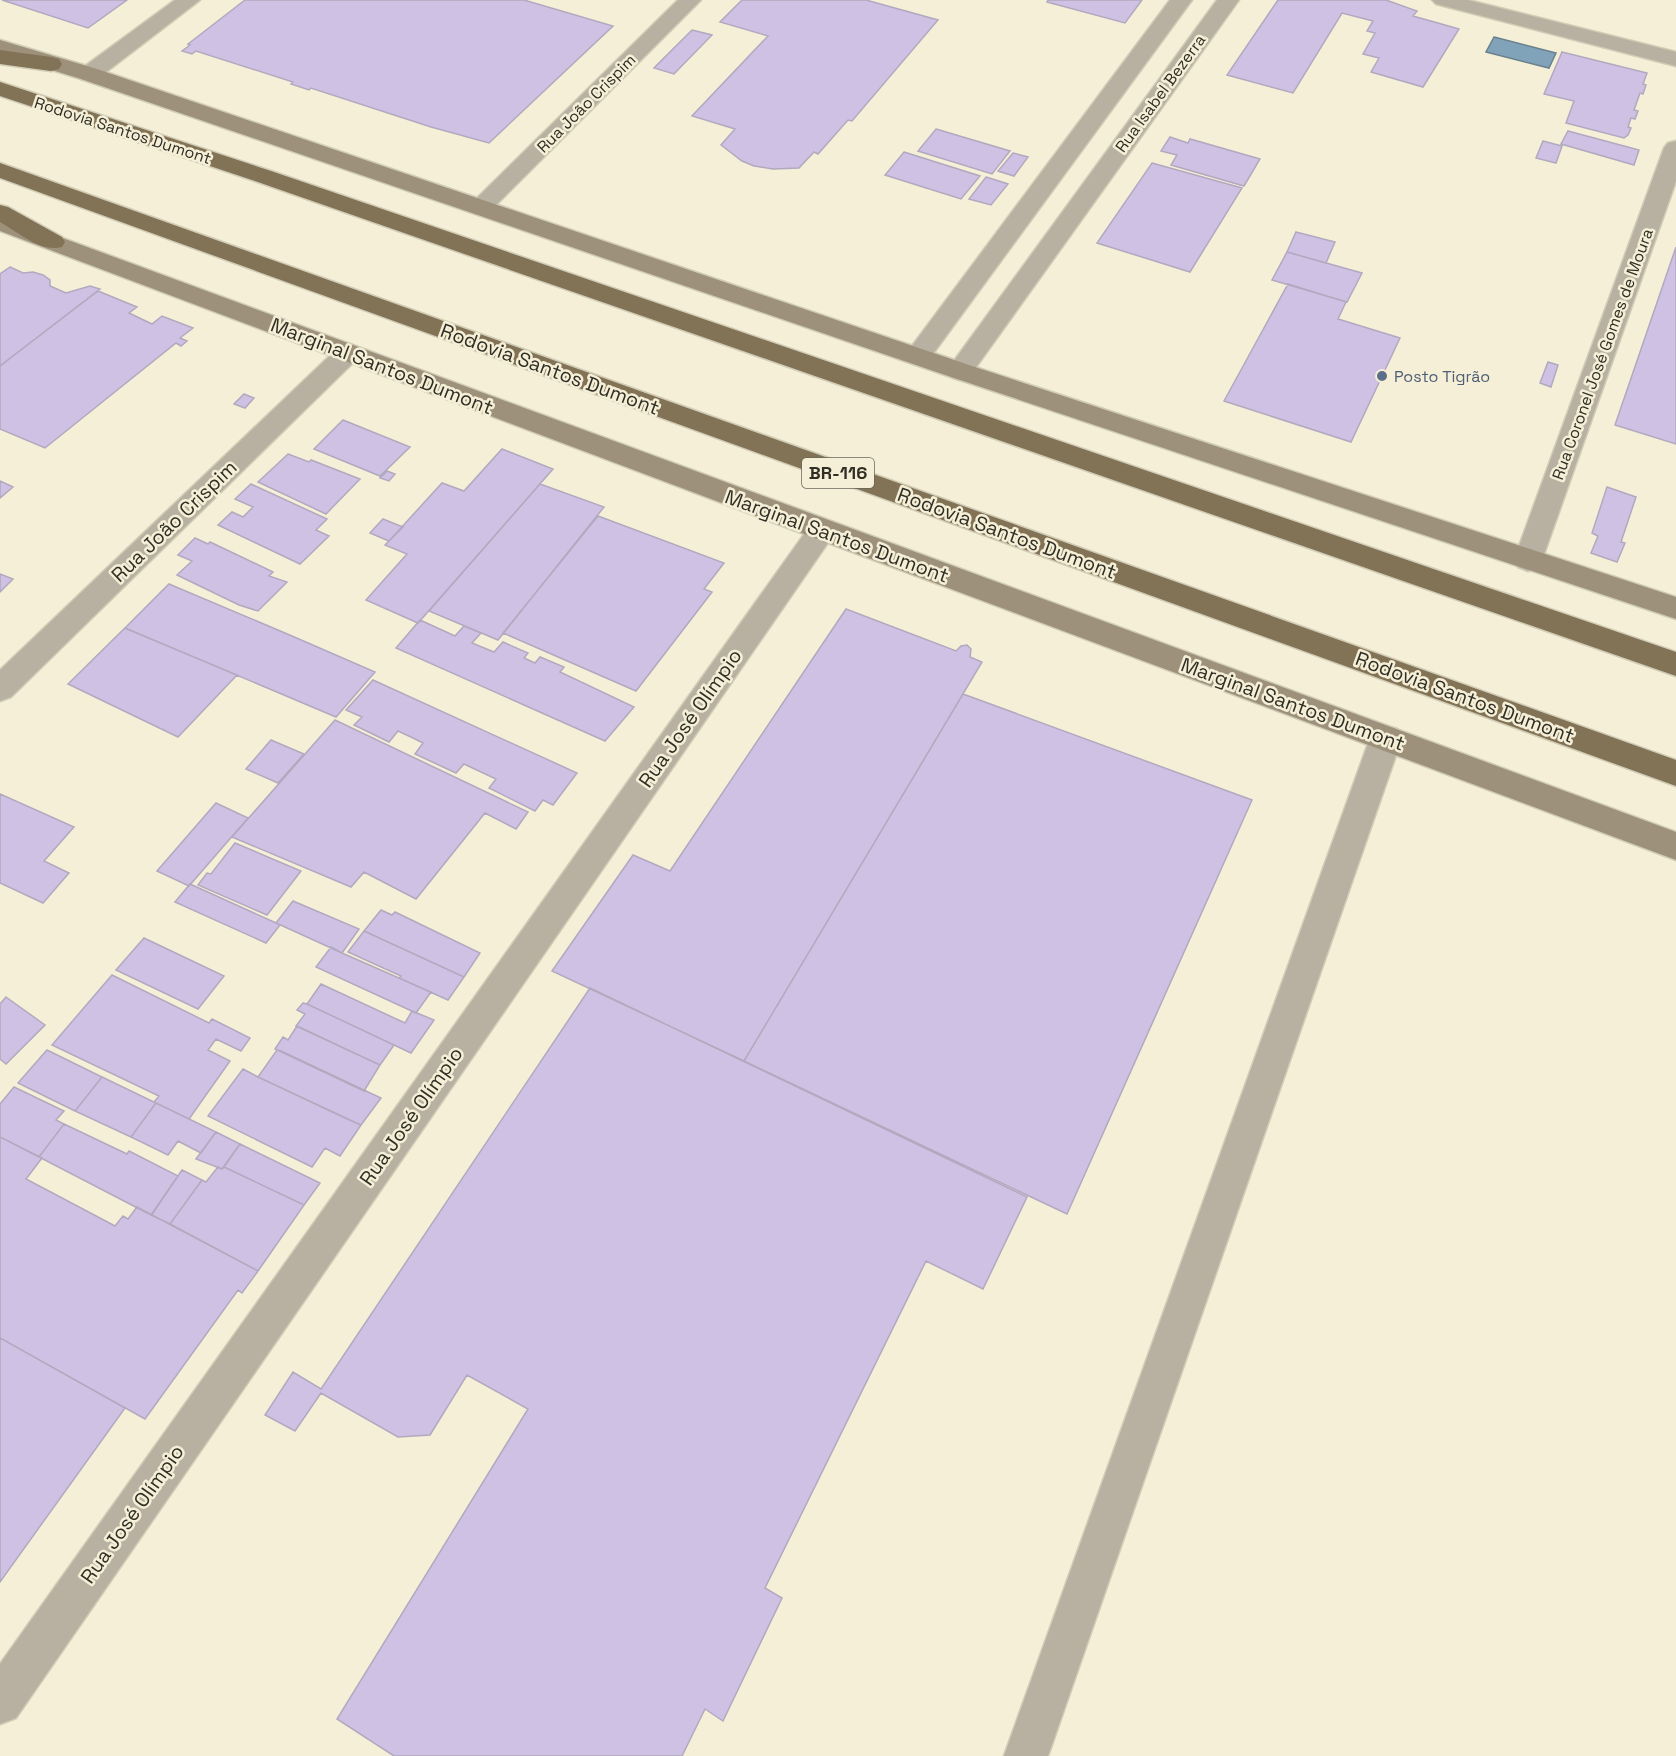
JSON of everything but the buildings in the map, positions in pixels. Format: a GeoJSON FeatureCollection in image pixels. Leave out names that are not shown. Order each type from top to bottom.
{"type":"FeatureCollection","features":[{"type":"Feature","properties":{"kind":"highway"},"geometry":{"type":"LineString","coordinates":[[0,57],[51,64]]}},
{"type":"Feature","properties":{"kind":"highway","name":"Rodovia Santos Dumont"},"geometry":{"type":"LineString","coordinates":[[0,89],[263,176],[1676,664]]}},
{"type":"Feature","properties":{"kind":"highway","name":"Rodovia Santos Dumont"},"geometry":{"type":"LineString","coordinates":[[0,170],[1676,773]]}},
{"type":"Feature","properties":{"kind":"highway"},"geometry":{"type":"LineString","coordinates":[[0,212],[53,242]]}},
{"type":"Feature","properties":{"kind":"main road"},"geometry":{"type":"LineString","coordinates":[[0,47],[89,74],[918,356],[1676,608]]}},
{"type":"Feature","properties":{"kind":"main road","name":"Marginal Santos Dumont"},"geometry":{"type":"LineString","coordinates":[[0,222],[822,530],[1676,846]]}},
{"type":"Feature","properties":{"kind":"street"},"geometry":{"type":"LineString","coordinates":[[89,74],[189,0]]}},
{"type":"Feature","properties":{"kind":"street","name":"Rua João Crispim"},"geometry":{"type":"LineString","coordinates":[[482,206],[690,0]]}},
{"type":"Feature","properties":{"kind":"street","name":"Rua Isabel Bezerra"},"geometry":{"type":"LineString","coordinates":[[918,356],[1181,0]]}},
{"type":"Feature","properties":{"kind":"street","name":"Rua Isabel Bezerra"},"geometry":{"type":"LineString","coordinates":[[960,370],[1228,0]]}},
{"type":"Feature","properties":{"kind":"street"},"geometry":{"type":"LineString","coordinates":[[1443,0],[1676,59]]}},
{"type":"Feature","properties":{"kind":"street","name":"Rua Coronel José Gomes de Moura"},"geometry":{"type":"LineString","coordinates":[[1528,560],[1676,148]]}},
{"type":"Feature","properties":{"kind":"street"},"geometry":{"type":"LineString","coordinates":[[1052,174],[1093,186]]}},
{"type":"Feature","properties":{"kind":"street","name":"Rua João Crispim"},"geometry":{"type":"LineString","coordinates":[[0,689],[348,353]]}},
{"type":"Feature","properties":{"kind":"street","name":"Rua José Olímpio"},"geometry":{"type":"LineString","coordinates":[[0,1702],[822,530]]}},
{"type":"Feature","properties":{"kind":"street"},"geometry":{"type":"LineString","coordinates":[[1026,1756],[1386,738]]}},
{"type":"Feature","properties":{"kind":"water"},"geometry":{"type":"Polygon","coordinates":[[[1494,37],[1556,53],[1549,68],[1486,52],[1494,37]]]}},
{"type":"Feature","properties":{"kind":"place","name":"Posto Tigrão"},"geometry":{"type":"Point","coordinates":[1382,376]}}]}
